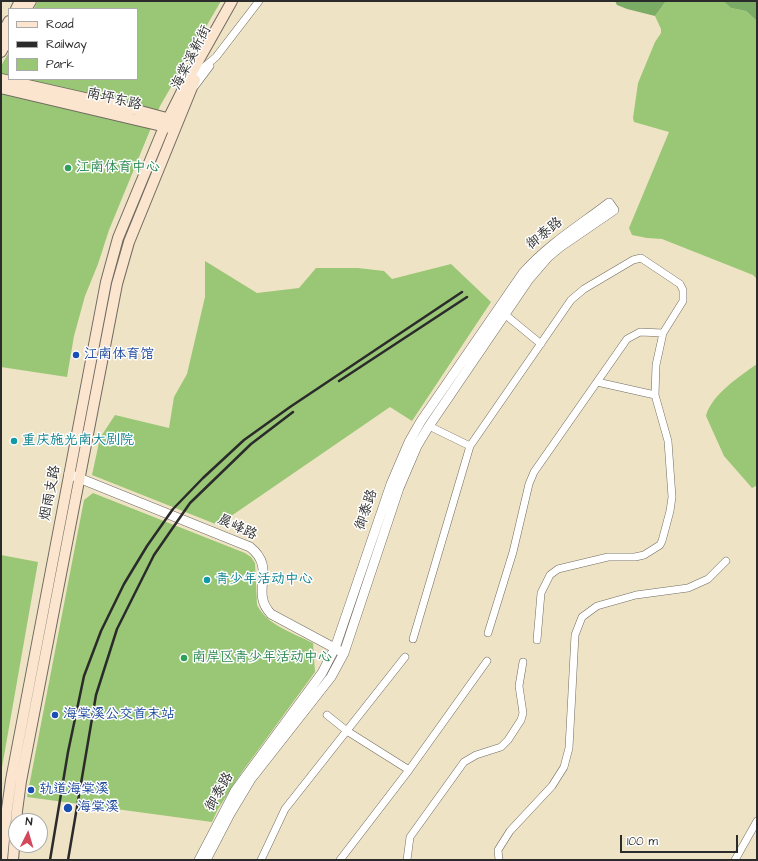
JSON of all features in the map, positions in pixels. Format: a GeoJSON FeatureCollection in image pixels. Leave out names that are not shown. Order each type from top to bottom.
{"type":"FeatureCollection","features":[{"type":"Feature","properties":{"kind":"main road","name":"海棠溪新街"},"geometry":{"type":"LineString","coordinates":[[171,124],[187,81],[232,1]]}},
{"type":"Feature","properties":{"kind":"main road","name":"海棠溪新街"},"geometry":{"type":"LineString","coordinates":[[171,124],[187,98],[198,73],[239,1]]}},
{"type":"Feature","properties":{"kind":"main road"},"geometry":{"type":"LineString","coordinates":[[1,35],[8,23]]}},
{"type":"Feature","properties":{"kind":"main road"},"geometry":{"type":"LineString","coordinates":[[1,52],[8,40]]}},
{"type":"Feature","properties":{"kind":"main road","name":"南坪东路"},"geometry":{"type":"LineString","coordinates":[[1,80],[171,124]]}},
{"type":"Feature","properties":{"kind":"main road","name":"南坪东路"},"geometry":{"type":"LineString","coordinates":[[1,88],[131,113]]}},
{"type":"Feature","properties":{"kind":"main road","name":"烟雨支路"},"geometry":{"type":"LineString","coordinates":[[2,860],[11,780],[106,282],[118,238],[171,124]]}},
{"type":"Feature","properties":{"kind":"main road","name":"烟雨支路"},"geometry":{"type":"LineString","coordinates":[[13,860],[21,781],[117,284],[129,242],[171,124]]}},
{"type":"Feature","properties":{"kind":"main road"},"geometry":{"type":"LineString","coordinates":[[1,853],[3,842]]}},
{"type":"Feature","properties":{"kind":"street"},"geometry":{"type":"LineString","coordinates":[[187,98],[259,1]]}},
{"type":"Feature","properties":{"kind":"street"},"geometry":{"type":"LineString","coordinates":[[187,81],[216,57]]}},
{"type":"Feature","properties":{"kind":"street","name":"御泰路"},"geometry":{"type":"LineString","coordinates":[[206,860],[230,814],[251,779],[331,677],[344,652],[399,488],[417,446],[502,312],[523,273],[556,241],[612,206]]}},
{"type":"Feature","properties":{"kind":"street"},"geometry":{"type":"LineString","coordinates":[[413,639],[470,446],[571,300],[584,289],[633,260],[641,258],[680,284],[683,290],[683,301],[663,333],[656,365],[655,396],[668,442],[672,497],[662,541],[660,545],[644,555],[635,557],[608,557],[558,569],[550,575],[541,593],[537,640]]}},
{"type":"Feature","properties":{"kind":"street"},"geometry":{"type":"LineString","coordinates":[[502,312],[541,344]]}},
{"type":"Feature","properties":{"kind":"street","name":"御泰路"},"geometry":{"type":"LineString","coordinates":[[199,860],[235,791],[322,672],[335,648],[391,484],[409,442],[421,421],[502,312]]}},
{"type":"Feature","properties":{"kind":"street"},"geometry":{"type":"LineString","coordinates":[[488,633],[513,552],[529,484],[534,472],[627,339],[640,332],[663,333]]}},
{"type":"Feature","properties":{"kind":"street"},"geometry":{"type":"LineString","coordinates":[[597,382],[655,396]]}},
{"type":"Feature","properties":{"kind":"street"},"geometry":{"type":"LineString","coordinates":[[429,426],[470,446]]}},
{"type":"Feature","properties":{"kind":"street","name":"晨峰路"},"geometry":{"type":"LineString","coordinates":[[69,474],[250,547],[257,553],[264,568],[262,597],[266,609],[271,614],[344,652]]}},
{"type":"Feature","properties":{"kind":"street"},"geometry":{"type":"LineString","coordinates":[[499,860],[498,850],[510,831],[552,786],[564,766],[569,748],[575,635],[582,617],[597,606],[636,595],[688,588],[708,579],[726,561]]}},
{"type":"Feature","properties":{"kind":"street"},"geometry":{"type":"LineString","coordinates":[[261,860],[285,809],[405,657]]}},
{"type":"Feature","properties":{"kind":"street"},"geometry":{"type":"LineString","coordinates":[[340,860],[410,770],[487,661]]}},
{"type":"Feature","properties":{"kind":"street"},"geometry":{"type":"LineString","coordinates":[[407,860],[410,837],[464,762],[476,754],[501,747],[508,740],[521,720],[523,713],[519,686],[523,662]]}},
{"type":"Feature","properties":{"kind":"street"},"geometry":{"type":"LineString","coordinates":[[326,715],[347,731],[410,770]]}},
{"type":"Feature","properties":{"kind":"street"},"geometry":{"type":"LineString","coordinates":[[735,860],[757,822]]}},
{"type":"Feature","properties":{"kind":"green space","name":"江南体育中心"},"geometry":{"type":"Polygon","coordinates":[[[38,1],[221,1],[160,106],[109,230],[98,264],[85,296],[74,336],[67,377],[1,367],[1,66],[8,54],[8,80],[138,80],[138,8],[34,8],[38,1]]]}},
{"type":"Feature","properties":{"kind":"green space"},"geometry":{"type":"Polygon","coordinates":[[[615,1],[666,1],[655,16],[627,9],[617,5],[615,1]]]}},
{"type":"Feature","properties":{"kind":"green space"},"geometry":{"type":"Polygon","coordinates":[[[666,1],[723,1],[731,8],[746,11],[757,21],[757,279],[753,275],[662,239],[632,235],[629,228],[669,132],[634,122],[633,118],[638,83],[655,42],[661,33],[661,29],[655,16],[666,1]]]}},
{"type":"Feature","properties":{"kind":"green space"},"geometry":{"type":"Polygon","coordinates":[[[723,1],[757,1],[757,21],[746,11],[731,8],[723,1]]]}},
{"type":"Feature","properties":{"kind":"green space"},"geometry":{"type":"Polygon","coordinates":[[[205,261],[257,293],[299,288],[316,268],[358,268],[384,271],[392,279],[451,264],[491,302],[412,421],[390,407],[218,525],[92,475],[100,438],[115,415],[169,428],[174,397],[187,374],[205,297],[205,261]]]}},
{"type":"Feature","properties":{"kind":"green space"},"geometry":{"type":"Polygon","coordinates":[[[757,364],[757,487],[752,488],[724,456],[706,416],[709,408],[720,393],[757,364]]]}},
{"type":"Feature","properties":{"kind":"green space","name":"南岸区青少年活动中心"},"geometry":{"type":"Polygon","coordinates":[[[93,493],[245,553],[251,557],[255,563],[257,605],[261,612],[281,628],[313,643],[315,672],[242,772],[218,809],[212,822],[27,797],[84,500],[93,493]]]}},
{"type":"Feature","properties":{"kind":"green space"},"geometry":{"type":"Polygon","coordinates":[[[1,555],[38,562],[1,773],[1,555]]]}},
{"type":"Feature","properties":{"kind":"railway"},"geometry":{"type":"LineString","coordinates":[[50,860],[68,752],[84,676],[101,631],[124,584],[147,546],[173,509],[203,478],[244,440],[290,407],[462,292]]}},
{"type":"Feature","properties":{"kind":"railway"},"geometry":{"type":"LineString","coordinates":[[339,381],[467,297]]}},
{"type":"Feature","properties":{"kind":"railway"},"geometry":{"type":"LineString","coordinates":[[68,860],[96,695],[117,629],[154,555],[190,503],[251,444],[293,412]]}},
{"type":"Feature","properties":{"kind":"place","name":"江南体育中心"},"geometry":{"type":"Point","coordinates":[68,168]}},
{"type":"Feature","properties":{"kind":"place","name":"江南体育馆"},"geometry":{"type":"Point","coordinates":[76,355]}},
{"type":"Feature","properties":{"kind":"place","name":"重庆施光南大剧院"},"geometry":{"type":"Point","coordinates":[14,441]}},
{"type":"Feature","properties":{"kind":"place","name":"青少年活动中心"},"geometry":{"type":"Point","coordinates":[207,580]}},
{"type":"Feature","properties":{"kind":"place","name":"南岸区青少年活动中心"},"geometry":{"type":"Point","coordinates":[184,658]}},
{"type":"Feature","properties":{"kind":"place","name":"海棠溪公交首末站"},"geometry":{"type":"Point","coordinates":[55,715]}},
{"type":"Feature","properties":{"kind":"place","name":"轨道海棠溪"},"geometry":{"type":"Point","coordinates":[31,790]}},
{"type":"Feature","properties":{"kind":"place","name":"海棠溪"},"geometry":{"type":"Point","coordinates":[68,808]}}]}
